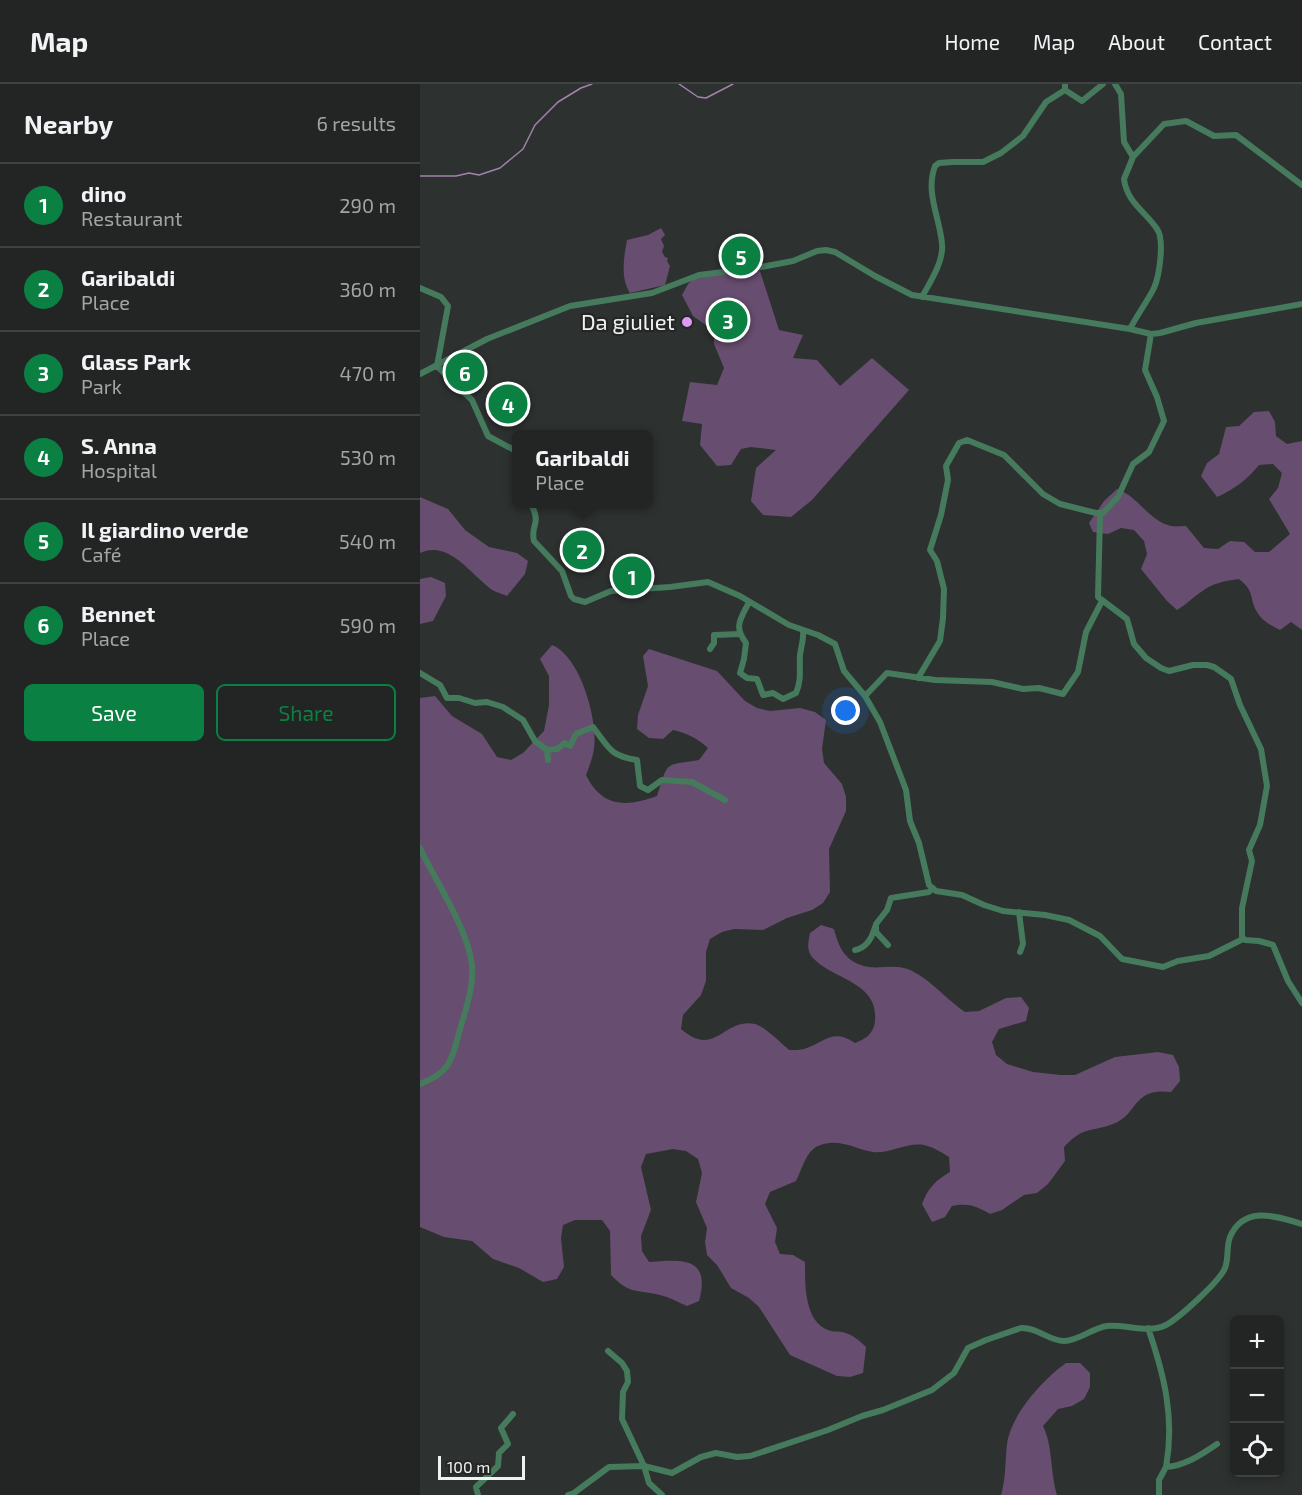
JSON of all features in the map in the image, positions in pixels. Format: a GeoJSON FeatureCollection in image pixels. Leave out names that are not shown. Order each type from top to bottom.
{"type":"FeatureCollection","features":[{"type":"Feature","properties":{"kind":"street"},"geometry":{"type":"LineString","coordinates":[[922,297],[939,262],[943,245],[932,194],[932,176],[935,166],[952,162],[983,162],[1001,153],[1023,136],[1046,102],[1065,87],[1082,101],[1103,84]]}},
{"type":"Feature","properties":{"kind":"street"},"geometry":{"type":"LineString","coordinates":[[1115,84],[1121,94],[1124,142],[1126,149],[1133,157]]}},
{"type":"Feature","properties":{"kind":"street"},"geometry":{"type":"LineString","coordinates":[[1130,329],[1154,288],[1161,244],[1158,231],[1139,210],[1124,182],[1133,157],[1161,126],[1186,121],[1214,136],[1236,135],[1302,185]]}},
{"type":"Feature","properties":{"kind":"street"},"geometry":{"type":"LineString","coordinates":[[420,374],[487,339],[570,306],[652,293],[699,275],[784,263],[826,250],[835,252],[901,290],[922,297],[1151,334],[1196,323],[1302,304]]}},
{"type":"Feature","properties":{"kind":"street"},"geometry":{"type":"LineString","coordinates":[[420,288],[441,297],[448,306],[437,366]]}},
{"type":"Feature","properties":{"kind":"street"},"geometry":{"type":"LineString","coordinates":[[1151,334],[1145,370],[1157,397],[1163,424],[1149,452],[1133,465],[1118,497],[1100,516],[1098,597],[1127,619],[1134,644],[1146,658],[1161,668],[1169,670],[1193,665],[1207,665],[1227,675],[1261,749],[1267,786],[1260,825],[1249,850],[1252,861],[1241,918],[1243,939]]}},
{"type":"Feature","properties":{"kind":"street"},"geometry":{"type":"LineString","coordinates":[[437,366],[472,400],[488,435],[512,449]]}},
{"type":"Feature","properties":{"kind":"street"},"geometry":{"type":"LineString","coordinates":[[918,678],[940,641],[944,589],[939,568],[930,550],[941,515],[948,480],[946,466],[958,443],[967,440],[1004,455],[1043,494],[1060,504],[1103,513]]}},
{"type":"Feature","properties":{"kind":"street"},"geometry":{"type":"LineString","coordinates":[[533,508],[537,517],[532,535],[534,541],[562,571],[574,599],[585,602],[611,591],[670,588],[708,582],[789,625],[835,644],[844,671],[865,696],[880,722],[906,790],[910,821],[919,843],[929,885],[940,893],[962,895],[994,909],[1069,920],[1100,936],[1124,959],[1163,967],[1178,961],[1209,956],[1243,939],[1264,941],[1273,945],[1288,981],[1302,1003]]}},
{"type":"Feature","properties":{"kind":"street"},"geometry":{"type":"LineString","coordinates":[[865,696],[886,673],[956,682],[992,682],[1023,689],[1039,688],[1063,694],[1077,672],[1086,632],[1102,601]]}},
{"type":"Feature","properties":{"kind":"street"},"geometry":{"type":"LineString","coordinates":[[749,602],[739,622],[740,634],[746,643],[740,674],[747,678],[757,679],[763,696],[773,693],[783,699],[796,693],[800,684],[803,631]]}},
{"type":"Feature","properties":{"kind":"street"},"geometry":{"type":"LineString","coordinates":[[710,649],[714,643],[714,635],[740,634]]}},
{"type":"Feature","properties":{"kind":"street"},"geometry":{"type":"LineString","coordinates":[[420,673],[440,685],[447,698],[459,698],[475,703],[487,702],[503,707],[523,720],[535,741],[547,750],[557,749],[565,743],[570,746],[576,734],[593,727],[619,758],[637,760],[640,786],[648,789],[662,780],[692,782],[725,800]]}},
{"type":"Feature","properties":{"kind":"street"},"geometry":{"type":"LineString","coordinates":[[547,750],[548,760]]}},
{"type":"Feature","properties":{"kind":"street"},"geometry":{"type":"LineString","coordinates":[[420,848],[463,932],[472,964],[468,1000],[451,1063],[437,1075],[420,1084]]}},
{"type":"Feature","properties":{"kind":"street"},"geometry":{"type":"LineString","coordinates":[[855,950],[860,949],[872,938],[876,924],[887,909],[891,898],[929,892],[933,888]]}},
{"type":"Feature","properties":{"kind":"street"},"geometry":{"type":"LineString","coordinates":[[1018,912],[1023,934],[1020,952]]}},
{"type":"Feature","properties":{"kind":"street"},"geometry":{"type":"LineString","coordinates":[[876,924],[876,932],[888,945]]}},
{"type":"Feature","properties":{"kind":"street"},"geometry":{"type":"LineString","coordinates":[[568,1495],[609,1467],[644,1466],[672,1473],[701,1457],[716,1453],[737,1457],[750,1456],[883,1410],[937,1386],[954,1373],[968,1348],[1021,1328],[1028,1328],[1067,1341],[1095,1329],[1109,1326],[1148,1328],[1166,1325],[1221,1276],[1227,1261],[1230,1238],[1246,1218],[1260,1215],[1302,1224]]}},
{"type":"Feature","properties":{"kind":"street"},"geometry":{"type":"LineString","coordinates":[[1148,1328],[1160,1363],[1167,1394],[1170,1425],[1166,1467],[1159,1480],[1159,1495]]}},
{"type":"Feature","properties":{"kind":"street"},"geometry":{"type":"LineString","coordinates":[[608,1351],[622,1363],[627,1371],[628,1382],[623,1392],[622,1419],[644,1466],[649,1483],[662,1495]]}},
{"type":"Feature","properties":{"kind":"street"},"geometry":{"type":"LineString","coordinates":[[477,1495],[476,1487],[498,1466],[499,1454],[508,1444],[501,1428],[513,1414]]}},
{"type":"Feature","properties":{"kind":"street"},"geometry":{"type":"LineString","coordinates":[[1166,1467],[1200,1455],[1217,1444]]}},
{"type":"Feature","properties":{"kind":"shaded area"},"geometry":{"type":"Polygon","coordinates":[[[661,228],[665,235],[661,239],[664,246],[662,252],[668,258],[670,266],[665,285],[630,293],[624,274],[627,240],[648,235],[661,228]]]}},
{"type":"Feature","properties":{"kind":"shaded area"},"geometry":{"type":"Polygon","coordinates":[[[760,271],[779,330],[803,335],[793,358],[817,360],[840,386],[872,358],[909,390],[812,500],[791,517],[763,515],[751,501],[756,468],[776,450],[751,447],[741,449],[731,465],[717,466],[700,445],[702,424],[682,421],[690,382],[717,385],[724,368],[714,344],[714,331],[693,316],[682,295],[688,284],[696,277],[760,271]]]}},
{"type":"Feature","properties":{"kind":"shaded area"},"geometry":{"type":"Polygon","coordinates":[[[1269,411],[1275,422],[1276,436],[1287,444],[1302,441],[1302,630],[1291,622],[1280,630],[1264,621],[1254,607],[1250,591],[1239,579],[1210,586],[1177,610],[1141,569],[1147,554],[1144,541],[1134,530],[1121,528],[1108,534],[1093,532],[1089,523],[1104,501],[1117,489],[1131,497],[1163,523],[1186,526],[1204,548],[1218,549],[1230,541],[1244,542],[1255,552],[1269,552],[1290,534],[1269,499],[1278,488],[1282,473],[1273,464],[1259,465],[1240,484],[1217,497],[1201,476],[1207,463],[1219,454],[1226,427],[1239,426],[1254,412],[1269,411]]]}},
{"type":"Feature","properties":{"kind":"shaded area"},"geometry":{"type":"Polygon","coordinates":[[[420,497],[448,509],[465,530],[489,547],[517,553],[528,561],[525,574],[507,596],[494,591],[451,555],[431,550],[420,553],[420,497]]]}},
{"type":"Feature","properties":{"kind":"shaded area"},"geometry":{"type":"Polygon","coordinates":[[[431,577],[445,583],[446,596],[433,621],[420,624],[420,579],[431,577]]]}},
{"type":"Feature","properties":{"kind":"shaded area"},"geometry":{"type":"Polygon","coordinates":[[[552,645],[562,651],[571,662],[579,675],[590,706],[594,748],[586,775],[600,794],[616,802],[636,802],[657,796],[669,767],[699,760],[708,748],[696,739],[678,731],[673,730],[663,739],[649,738],[637,729],[638,715],[648,686],[643,656],[649,649],[717,671],[745,701],[757,708],[770,711],[800,708],[815,712],[826,720],[822,749],[824,763],[842,784],[846,797],[846,811],[829,849],[830,892],[823,903],[812,910],[787,918],[763,930],[734,929],[722,932],[710,939],[706,952],[706,981],[701,995],[683,1015],[681,1029],[703,1040],[711,1039],[744,1023],[755,1024],[789,1050],[804,1049],[835,1036],[855,1043],[862,1040],[873,1029],[874,1008],[870,998],[863,990],[823,966],[810,953],[808,944],[810,933],[821,925],[834,929],[841,949],[855,962],[869,967],[908,969],[927,981],[965,1012],[979,1011],[1006,998],[1021,997],[1029,1008],[1026,1021],[999,1029],[992,1042],[996,1055],[1007,1064],[1033,1072],[1075,1075],[1115,1057],[1158,1052],[1173,1055],[1179,1067],[1180,1081],[1171,1092],[1149,1093],[1142,1097],[1121,1120],[1077,1135],[1064,1147],[1065,1161],[1048,1184],[1037,1193],[1024,1195],[1002,1210],[990,1214],[972,1206],[958,1205],[952,1206],[945,1217],[932,1222],[922,1204],[933,1185],[950,1172],[949,1157],[931,1147],[905,1146],[873,1152],[846,1144],[832,1143],[814,1148],[807,1156],[796,1181],[770,1192],[765,1204],[777,1228],[775,1242],[780,1254],[793,1255],[805,1262],[808,1301],[814,1319],[828,1330],[849,1334],[866,1347],[863,1373],[850,1377],[837,1376],[790,1355],[759,1307],[749,1298],[731,1288],[717,1265],[707,1255],[705,1242],[707,1228],[696,1202],[702,1173],[698,1159],[686,1151],[673,1149],[646,1154],[641,1167],[651,1210],[641,1236],[642,1251],[649,1262],[683,1261],[697,1269],[701,1276],[702,1287],[699,1301],[687,1306],[663,1296],[629,1289],[611,1275],[610,1231],[602,1220],[575,1220],[563,1225],[561,1238],[564,1267],[557,1279],[543,1282],[519,1268],[493,1259],[472,1241],[444,1237],[420,1227],[420,698],[435,696],[452,716],[482,734],[497,757],[511,760],[523,753],[544,731],[549,705],[549,676],[540,659],[552,645]]]}},
{"type":"Feature","properties":{"kind":"shaded area"},"geometry":{"type":"Polygon","coordinates":[[[1066,1363],[1080,1363],[1090,1373],[1090,1387],[1084,1399],[1072,1406],[1058,1409],[1043,1426],[1057,1495],[1001,1495],[1007,1444],[1015,1422],[1038,1388],[1066,1363]]]}},
{"type":"Feature","properties":{"kind":"waterway"},"geometry":{"type":"LineString","coordinates":[[420,176],[456,176],[469,173],[479,175],[500,168],[523,149],[535,125],[558,102],[592,84]]}},
{"type":"Feature","properties":{"kind":"waterway"},"geometry":{"type":"LineString","coordinates":[[679,84],[698,97],[706,98],[733,84]]}},
{"type":"Feature","properties":{"kind":"place","name":"Il giardino verde"},"geometry":{"type":"Point","coordinates":[741,256]}},
{"type":"Feature","properties":{"kind":"place","name":"Glass Park"},"geometry":{"type":"Point","coordinates":[728,320]}},
{"type":"Feature","properties":{"kind":"place","name":"Da giuliet"},"geometry":{"type":"Point","coordinates":[687,322]}},
{"type":"Feature","properties":{"kind":"place","name":"Bennet"},"geometry":{"type":"Point","coordinates":[465,372]}},
{"type":"Feature","properties":{"kind":"place","name":"S. Anna"},"geometry":{"type":"Point","coordinates":[508,404]}},
{"type":"Feature","properties":{"kind":"place","name":"Garibaldi"},"geometry":{"type":"Point","coordinates":[582,550]}},
{"type":"Feature","properties":{"kind":"place","name":"dino"},"geometry":{"type":"Point","coordinates":[632,576]}}]}
